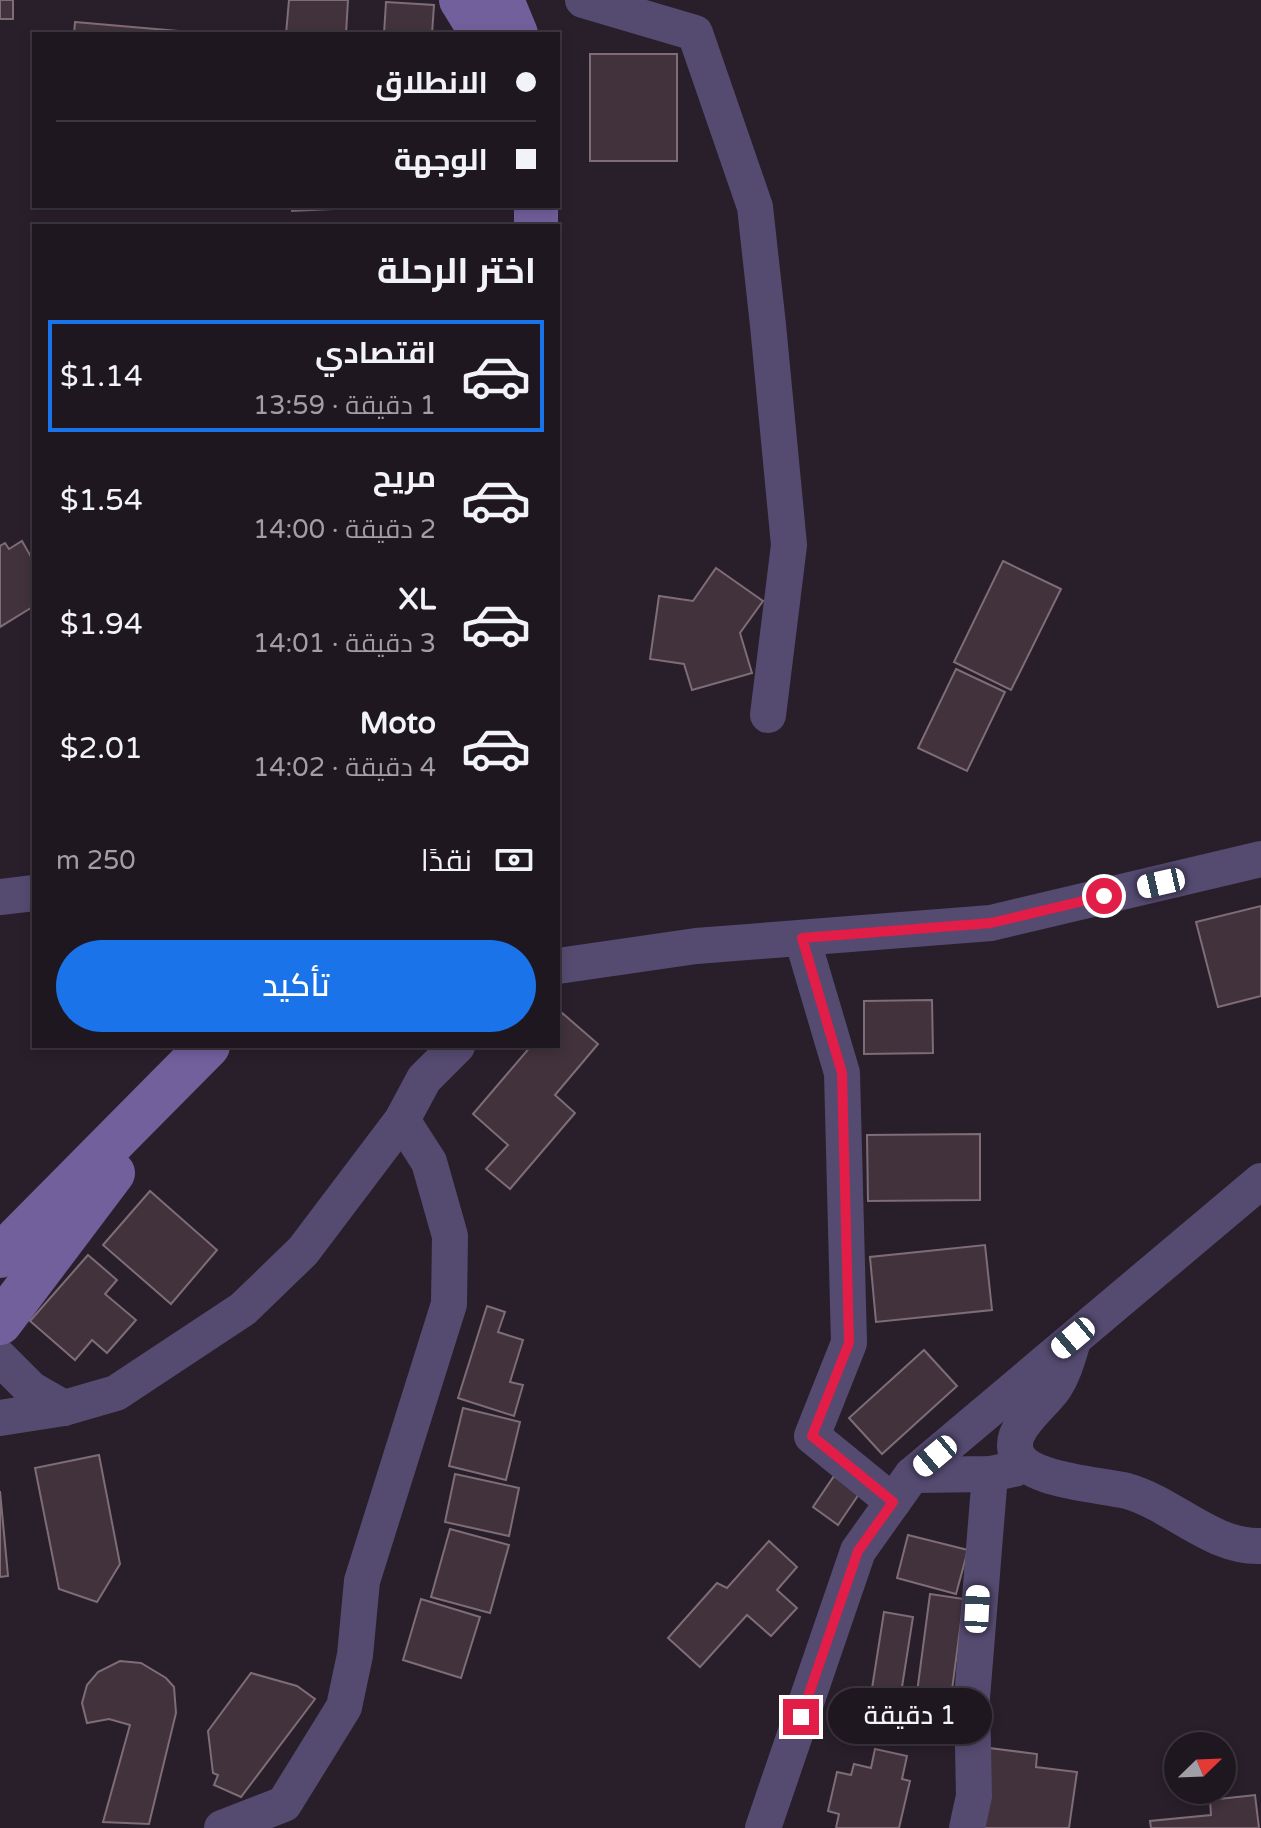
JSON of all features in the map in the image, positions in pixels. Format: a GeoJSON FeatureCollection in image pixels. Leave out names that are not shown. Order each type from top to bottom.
{"type":"FeatureCollection","features":[{"type":"Feature","properties":{"kind":"main road"},"geometry":{"type":"LineString","coordinates":[[461,0],[481,32]]}},
{"type":"Feature","properties":{"kind":"main road"},"geometry":{"type":"LineString","coordinates":[[502,0],[515,32]]}},
{"type":"Feature","properties":{"kind":"main road"},"geometry":{"type":"LineString","coordinates":[[0,1256],[206,1048]]}},
{"type":"Feature","properties":{"kind":"main road"},"geometry":{"type":"LineString","coordinates":[[0,1323],[139,1137],[172,1085]]}},
{"type":"Feature","properties":{"kind":"street"},"geometry":{"type":"LineString","coordinates":[[583,0],[695,33],[755,207],[789,545],[768,715]]}},
{"type":"Feature","properties":{"kind":"street"},"geometry":{"type":"LineString","coordinates":[[560,966],[696,946],[991,923],[1261,859]]}},
{"type":"Feature","properties":{"kind":"street"},"geometry":{"type":"LineString","coordinates":[[0,897],[32,893]]}},
{"type":"Feature","properties":{"kind":"street"},"geometry":{"type":"LineString","coordinates":[[802,938],[842,1073],[849,1343],[812,1436],[902,1489],[1007,1470],[1044,1475],[1129,1492],[1217,1537],[1244,1547],[1261,1546]]}},
{"type":"Feature","properties":{"kind":"street"},"geometry":{"type":"LineString","coordinates":[[0,1418],[64,1408],[116,1393],[243,1309],[303,1251],[402,1120],[424,1079],[455,1048]]}},
{"type":"Feature","properties":{"kind":"street"},"geometry":{"type":"LineString","coordinates":[[222,1828],[284,1804],[344,1707],[355,1655],[362,1581],[449,1304],[450,1236],[429,1162],[402,1120]]}},
{"type":"Feature","properties":{"kind":"street"},"geometry":{"type":"LineString","coordinates":[[763,1828],[858,1551],[902,1489],[1073,1338],[1261,1181]]}},
{"type":"Feature","properties":{"kind":"street"},"geometry":{"type":"LineString","coordinates":[[967,1828],[974,1796],[972,1698],[1007,1470],[1015,1451],[1015,1436],[1054,1387],[1073,1338]]}},
{"type":"Feature","properties":{"kind":"street"},"geometry":{"type":"LineString","coordinates":[[0,1358],[31,1389],[64,1408]]}},
{"type":"Feature","properties":{"kind":"building"},"geometry":{"type":"Polygon","coordinates":[[[0,0],[13,0],[13,19],[0,19],[0,0]]]}},
{"type":"Feature","properties":{"kind":"building"},"geometry":{"type":"Polygon","coordinates":[[[289,0],[348,0],[346,32],[286,32],[289,0]]]}},
{"type":"Feature","properties":{"kind":"building"},"geometry":{"type":"Polygon","coordinates":[[[386,2],[434,5],[432,32],[384,32],[386,2]]]}},
{"type":"Feature","properties":{"kind":"building"},"geometry":{"type":"Polygon","coordinates":[[[75,22],[190,32],[74,32],[75,22]]]}},
{"type":"Feature","properties":{"kind":"building"},"geometry":{"type":"Polygon","coordinates":[[[590,54],[677,54],[677,161],[590,161],[590,54]]]}},
{"type":"Feature","properties":{"kind":"building"},"geometry":{"type":"Polygon","coordinates":[[[292,208],[355,208],[292,211],[292,208]]]}},
{"type":"Feature","properties":{"kind":"building"},"geometry":{"type":"Polygon","coordinates":[[[22,541],[32,558],[32,607],[0,627],[0,546],[5,543],[9,549],[22,541]]]}},
{"type":"Feature","properties":{"kind":"building"},"geometry":{"type":"Polygon","coordinates":[[[1003,561],[1061,589],[1011,690],[954,662],[1003,561]]]}},
{"type":"Feature","properties":{"kind":"building"},"geometry":{"type":"Polygon","coordinates":[[[716,568],[763,601],[740,633],[752,673],[692,690],[684,664],[650,659],[659,596],[693,601],[716,568]]]}},
{"type":"Feature","properties":{"kind":"building"},"geometry":{"type":"Polygon","coordinates":[[[956,669],[1005,692],[967,771],[918,748],[956,669]]]}},
{"type":"Feature","properties":{"kind":"building"},"geometry":{"type":"Polygon","coordinates":[[[1261,906],[1261,996],[1218,1007],[1196,922],[1261,906]]]}},
{"type":"Feature","properties":{"kind":"building"},"geometry":{"type":"Polygon","coordinates":[[[932,1000],[933,1053],[864,1054],[864,1001],[932,1000]]]}},
{"type":"Feature","properties":{"kind":"building"},"geometry":{"type":"Polygon","coordinates":[[[561,1012],[598,1044],[555,1095],[575,1113],[510,1189],[486,1169],[508,1145],[473,1114],[529,1048],[560,1048],[561,1012]]]}},
{"type":"Feature","properties":{"kind":"building"},"geometry":{"type":"Polygon","coordinates":[[[980,1134],[980,1200],[868,1201],[867,1135],[980,1134]]]}},
{"type":"Feature","properties":{"kind":"building"},"geometry":{"type":"Polygon","coordinates":[[[150,1191],[217,1250],[171,1304],[103,1245],[150,1191]]]}},
{"type":"Feature","properties":{"kind":"building"},"geometry":{"type":"Polygon","coordinates":[[[985,1245],[992,1310],[876,1322],[870,1257],[985,1245]]]}},
{"type":"Feature","properties":{"kind":"building"},"geometry":{"type":"Polygon","coordinates":[[[88,1255],[117,1280],[105,1294],[136,1320],[107,1353],[92,1340],[75,1360],[30,1321],[88,1255]]]}},
{"type":"Feature","properties":{"kind":"building"},"geometry":{"type":"Polygon","coordinates":[[[487,1306],[505,1312],[498,1332],[523,1340],[510,1382],[523,1385],[514,1416],[458,1398],[487,1306]]]}},
{"type":"Feature","properties":{"kind":"building"},"geometry":{"type":"Polygon","coordinates":[[[924,1350],[957,1386],[882,1454],[849,1418],[924,1350]]]}},
{"type":"Feature","properties":{"kind":"building"},"geometry":{"type":"Polygon","coordinates":[[[463,1408],[520,1422],[506,1480],[449,1466],[463,1408]]]}},
{"type":"Feature","properties":{"kind":"building"},"geometry":{"type":"Polygon","coordinates":[[[99,1455],[120,1564],[97,1602],[59,1589],[35,1468],[99,1455]]]}},
{"type":"Feature","properties":{"kind":"building"},"geometry":{"type":"Polygon","coordinates":[[[455,1474],[519,1488],[509,1536],[445,1522],[455,1474]]]}},
{"type":"Feature","properties":{"kind":"building"},"geometry":{"type":"Polygon","coordinates":[[[834,1476],[859,1494],[838,1525],[813,1507],[834,1476]]]}},
{"type":"Feature","properties":{"kind":"building"},"geometry":{"type":"Polygon","coordinates":[[[0,1491],[8,1576],[0,1577],[0,1491]]]}},
{"type":"Feature","properties":{"kind":"building"},"geometry":{"type":"Polygon","coordinates":[[[450,1529],[509,1545],[490,1613],[431,1597],[450,1529]]]}},
{"type":"Feature","properties":{"kind":"building"},"geometry":{"type":"Polygon","coordinates":[[[908,1535],[968,1550],[956,1594],[897,1578],[908,1535]]]}},
{"type":"Feature","properties":{"kind":"building"},"geometry":{"type":"Polygon","coordinates":[[[769,1541],[797,1567],[777,1590],[797,1608],[771,1636],[747,1615],[700,1667],[668,1638],[717,1583],[727,1588],[769,1541]]]}},
{"type":"Feature","properties":{"kind":"building"},"geometry":{"type":"Polygon","coordinates":[[[930,1594],[964,1599],[950,1705],[916,1700],[930,1594]]]}},
{"type":"Feature","properties":{"kind":"building"},"geometry":{"type":"Polygon","coordinates":[[[421,1599],[480,1617],[461,1678],[403,1660],[421,1599]]]}},
{"type":"Feature","properties":{"kind":"building"},"geometry":{"type":"Polygon","coordinates":[[[884,1612],[913,1617],[899,1706],[870,1701],[884,1612]]]}},
{"type":"Feature","properties":{"kind":"building"},"geometry":{"type":"Polygon","coordinates":[[[120,1661],[141,1663],[166,1678],[174,1687],[176,1713],[149,1824],[103,1822],[130,1725],[109,1719],[87,1723],[82,1703],[87,1685],[98,1672],[120,1661]]]}},
{"type":"Feature","properties":{"kind":"building"},"geometry":{"type":"Polygon","coordinates":[[[251,1673],[297,1686],[315,1699],[241,1797],[214,1785],[218,1775],[213,1773],[208,1731],[251,1673]]]}},
{"type":"Feature","properties":{"kind":"building"},"geometry":{"type":"Polygon","coordinates":[[[989,1748],[1037,1754],[1036,1767],[1077,1772],[1069,1828],[979,1828],[989,1748]]]}},
{"type":"Feature","properties":{"kind":"building"},"geometry":{"type":"Polygon","coordinates":[[[875,1749],[907,1756],[902,1779],[910,1781],[899,1828],[836,1828],[839,1814],[828,1811],[837,1772],[851,1775],[854,1764],[871,1768],[875,1749]]]}},
{"type":"Feature","properties":{"kind":"building"},"geometry":{"type":"Polygon","coordinates":[[[1255,1795],[1259,1828],[1151,1828],[1150,1821],[1211,1815],[1210,1804],[1236,1804],[1236,1797],[1255,1795]]]}},
{"type":"Feature","properties":{"kind":"route"},"geometry":{"type":"LineString","coordinates":[[801,1717],[858,1551],[893,1502],[812,1436],[849,1343],[842,1073],[802,938],[991,923],[1104,896]]}}]}
